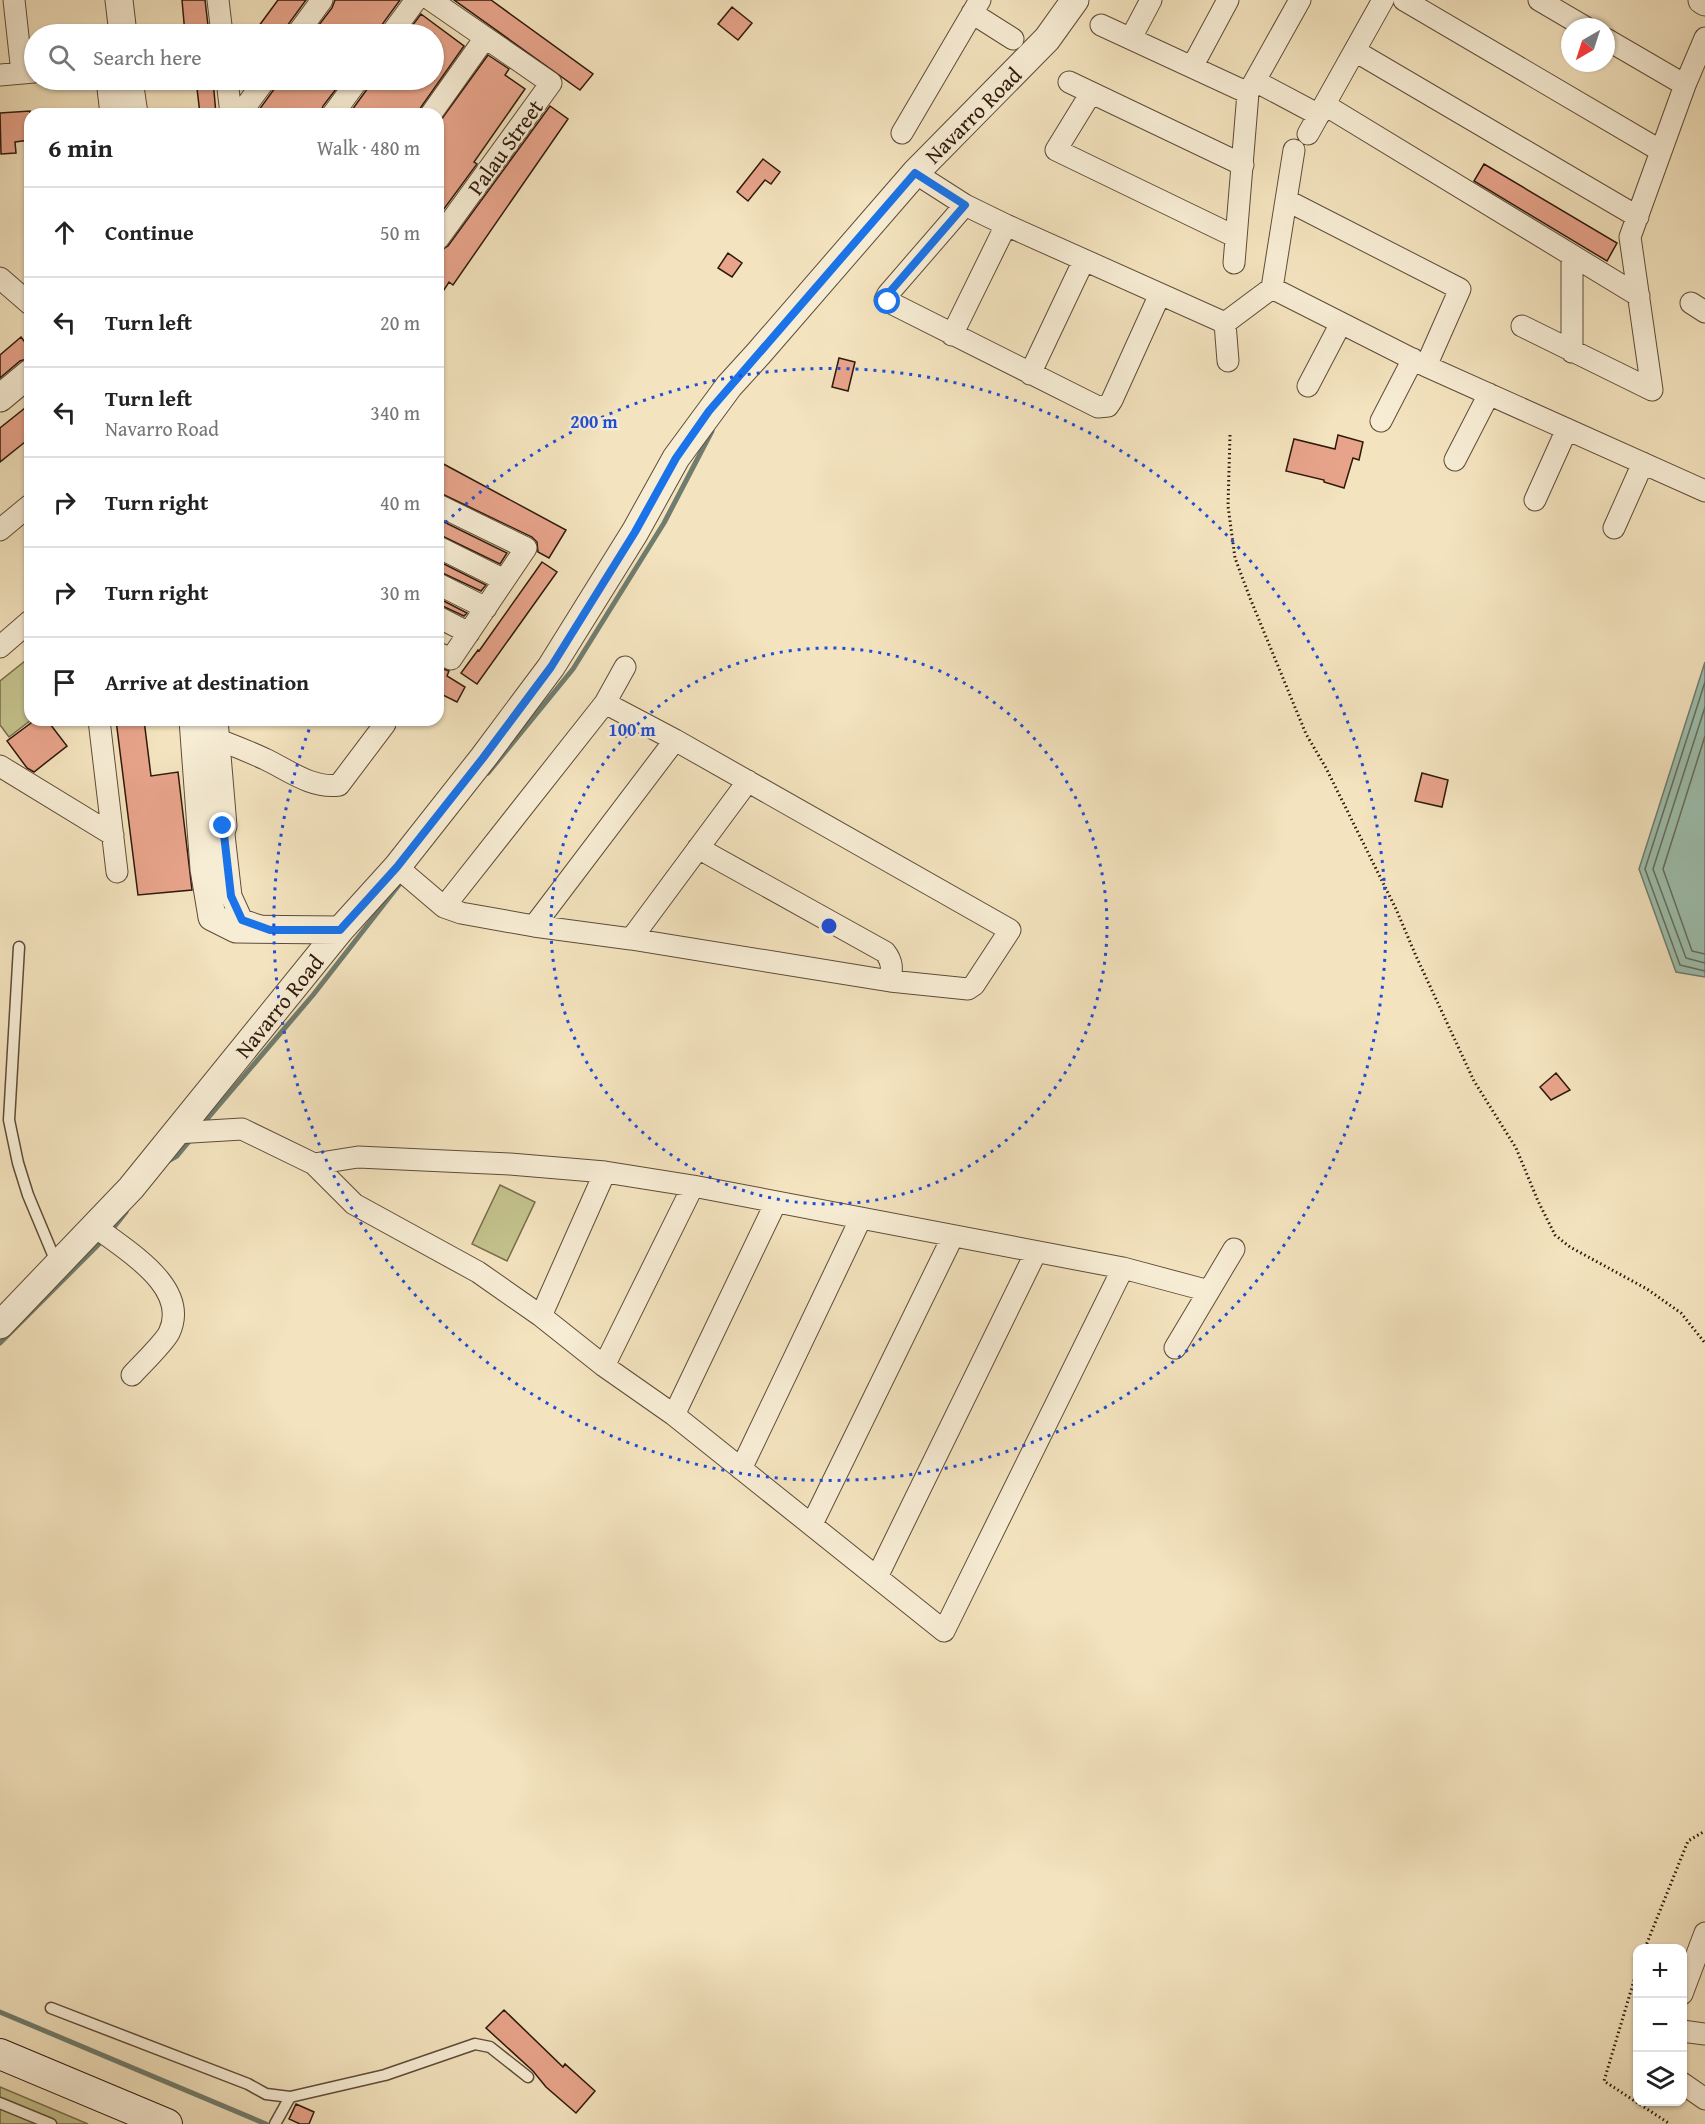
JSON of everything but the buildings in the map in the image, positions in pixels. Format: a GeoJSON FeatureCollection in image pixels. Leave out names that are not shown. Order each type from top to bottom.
{"type":"FeatureCollection","features":[{"type":"Feature","properties":{"kind":"main road"},"geometry":{"type":"LineString","coordinates":[[0,2054],[167,2124]]}},
{"type":"Feature","properties":{"kind":"street"},"geometry":{"type":"LineString","coordinates":[[14,0],[24,52]]}},
{"type":"Feature","properties":{"kind":"street"},"geometry":{"type":"LineString","coordinates":[[100,0],[104,24]]}},
{"type":"Feature","properties":{"kind":"street"},"geometry":{"type":"LineString","coordinates":[[119,0],[122,24]]}},
{"type":"Feature","properties":{"kind":"street"},"geometry":{"type":"LineString","coordinates":[[218,0],[221,24]]}},
{"type":"Feature","properties":{"kind":"street"},"geometry":{"type":"LineString","coordinates":[[304,24],[322,0]]}},
{"type":"Feature","properties":{"kind":"street"},"geometry":{"type":"LineString","coordinates":[[398,24],[416,0]]}},
{"type":"Feature","properties":{"kind":"street"},"geometry":{"type":"LineString","coordinates":[[431,0],[485,38],[435,108]]}},
{"type":"Feature","properties":{"kind":"street","name":"Navarro Road"},"geometry":{"type":"LineString","coordinates":[[0,1325],[58,1265],[104,1233],[131,1188],[190,1132],[340,930],[404,873],[483,758],[551,667],[635,532],[676,458],[709,411],[915,173],[1047,39],[1075,0]]}},
{"type":"Feature","properties":{"kind":"street"},"geometry":{"type":"LineString","coordinates":[[1131,38],[1151,0]]}},
{"type":"Feature","properties":{"kind":"street"},"geometry":{"type":"LineString","coordinates":[[1192,67],[1228,0]]}},
{"type":"Feature","properties":{"kind":"street"},"geometry":{"type":"LineString","coordinates":[[1234,263],[1252,87],[1300,0]]}},
{"type":"Feature","properties":{"kind":"street"},"geometry":{"type":"LineString","coordinates":[[1308,134],[1383,0]]}},
{"type":"Feature","properties":{"kind":"street"},"geometry":{"type":"LineString","coordinates":[[1404,0],[1661,151]]}},
{"type":"Feature","properties":{"kind":"street"},"geometry":{"type":"LineString","coordinates":[[1539,0],[1570,18]]}},
{"type":"Feature","properties":{"kind":"street"},"geometry":{"type":"LineString","coordinates":[[902,133],[976,7],[1013,39]]}},
{"type":"Feature","properties":{"kind":"street"},"geometry":{"type":"LineString","coordinates":[[1101,25],[1192,67],[1322,110],[1639,296]]}},
{"type":"Feature","properties":{"kind":"street","name":"Palau Street"},"geometry":{"type":"LineString","coordinates":[[444,231],[551,83],[485,38]]}},
{"type":"Feature","properties":{"kind":"street"},"geometry":{"type":"LineString","coordinates":[[1522,326],[1652,390],[1630,237],[1685,85],[1705,38]]}},
{"type":"Feature","properties":{"kind":"street"},"geometry":{"type":"LineString","coordinates":[[1615,44],[1685,85]]}},
{"type":"Feature","properties":{"kind":"street"},"geometry":{"type":"LineString","coordinates":[[1355,51],[1638,217]]}},
{"type":"Feature","properties":{"kind":"street"},"geometry":{"type":"LineString","coordinates":[[0,75],[24,73]]}},
{"type":"Feature","properties":{"kind":"street"},"geometry":{"type":"LineString","coordinates":[[1069,82],[1243,165]]}},
{"type":"Feature","properties":{"kind":"street"},"geometry":{"type":"LineString","coordinates":[[111,90],[113,108]]}},
{"type":"Feature","properties":{"kind":"street"},"geometry":{"type":"LineString","coordinates":[[130,90],[133,108]]}},
{"type":"Feature","properties":{"kind":"street"},"geometry":{"type":"LineString","coordinates":[[228,90],[230,108]]}},
{"type":"Feature","properties":{"kind":"street"},"geometry":{"type":"LineString","coordinates":[[244,108],[258,90]]}},
{"type":"Feature","properties":{"kind":"street"},"geometry":{"type":"LineString","coordinates":[[337,108],[351,90]]}},
{"type":"Feature","properties":{"kind":"street"},"geometry":{"type":"LineString","coordinates":[[1091,93],[1056,150],[1236,237]]}},
{"type":"Feature","properties":{"kind":"street"},"geometry":{"type":"LineString","coordinates":[[1225,323],[1272,288],[1294,150]]}},
{"type":"Feature","properties":{"kind":"street"},"geometry":{"type":"LineString","coordinates":[[915,173],[965,205],[1006,225],[1225,323]]}},
{"type":"Feature","properties":{"kind":"street"},"geometry":{"type":"LineString","coordinates":[[1286,200],[1460,289],[1420,362],[1381,421]]}},
{"type":"Feature","properties":{"kind":"street"},"geometry":{"type":"LineString","coordinates":[[965,205],[885,297],[885,300],[1098,407],[1108,406],[1160,294]]}},
{"type":"Feature","properties":{"kind":"street"},"geometry":{"type":"LineString","coordinates":[[952,335],[1006,225]]}},
{"type":"Feature","properties":{"kind":"street"},"geometry":{"type":"LineString","coordinates":[[1572,255],[1572,352]]}},
{"type":"Feature","properties":{"kind":"street"},"geometry":{"type":"LineString","coordinates":[[1030,374],[1084,260]]}},
{"type":"Feature","properties":{"kind":"street"},"geometry":{"type":"LineString","coordinates":[[1,281],[24,299]]}},
{"type":"Feature","properties":{"kind":"street"},"geometry":{"type":"LineString","coordinates":[[1272,288],[1488,394],[1705,491]]}},
{"type":"Feature","properties":{"kind":"street"},"geometry":{"type":"LineString","coordinates":[[1225,323],[1228,361]]}},
{"type":"Feature","properties":{"kind":"street"},"geometry":{"type":"LineString","coordinates":[[1308,386],[1341,323]]}},
{"type":"Feature","properties":{"kind":"street"},"geometry":{"type":"LineString","coordinates":[[0,398],[24,378]]}},
{"type":"Feature","properties":{"kind":"street"},"geometry":{"type":"LineString","coordinates":[[1455,460],[1488,394]]}},
{"type":"Feature","properties":{"kind":"street"},"geometry":{"type":"LineString","coordinates":[[1535,500],[1567,429]]}},
{"type":"Feature","properties":{"kind":"street"},"geometry":{"type":"LineString","coordinates":[[1614,528],[1643,463]]}},
{"type":"Feature","properties":{"kind":"street"},"geometry":{"type":"LineString","coordinates":[[444,508],[526,548],[469,633],[444,656]]}},
{"type":"Feature","properties":{"kind":"street"},"geometry":{"type":"LineString","coordinates":[[0,530],[24,510]]}},
{"type":"Feature","properties":{"kind":"street"},"geometry":{"type":"LineString","coordinates":[[444,550],[504,580]]}},
{"type":"Feature","properties":{"kind":"street"},"geometry":{"type":"LineString","coordinates":[[444,587],[486,608]]}},
{"type":"Feature","properties":{"kind":"street"},"geometry":{"type":"LineString","coordinates":[[444,620],[469,633]]}},
{"type":"Feature","properties":{"kind":"street"},"geometry":{"type":"LineString","coordinates":[[0,647],[24,626]]}},
{"type":"Feature","properties":{"kind":"street"},"geometry":{"type":"LineString","coordinates":[[444,907],[605,703],[625,667]]}},
{"type":"Feature","properties":{"kind":"street"},"geometry":{"type":"LineString","coordinates":[[404,873],[444,907],[461,913],[534,927],[631,939],[890,981],[968,989],[974,986],[1010,930],[675,740],[605,703]]}},
{"type":"Feature","properties":{"kind":"street"},"geometry":{"type":"LineString","coordinates":[[100,726],[117,872]]}},
{"type":"Feature","properties":{"kind":"street"},"geometry":{"type":"LineString","coordinates":[[204,728],[327,787],[339,785],[383,726]]}},
{"type":"Feature","properties":{"kind":"street"},"geometry":{"type":"LineString","coordinates":[[204,728],[223,826],[231,896],[242,920],[270,930]]}},
{"type":"Feature","properties":{"kind":"street"},"geometry":{"type":"LineString","coordinates":[[204,728],[204,869],[212,917],[236,929],[340,930]]}},
{"type":"Feature","properties":{"kind":"street"},"geometry":{"type":"LineString","coordinates":[[534,927],[675,740]]}},
{"type":"Feature","properties":{"kind":"street"},"geometry":{"type":"LineString","coordinates":[[0,766],[113,836]]}},
{"type":"Feature","properties":{"kind":"street"},"geometry":{"type":"LineString","coordinates":[[631,939],[748,781]]}},
{"type":"Feature","properties":{"kind":"street"},"geometry":{"type":"LineString","coordinates":[[204,869],[223,826]]}},
{"type":"Feature","properties":{"kind":"street"},"geometry":{"type":"LineString","coordinates":[[698,848],[885,952],[891,959],[890,981]]}},
{"type":"Feature","properties":{"kind":"street"},"geometry":{"type":"LineString","coordinates":[[190,1132],[242,1129],[314,1164],[354,1204],[478,1272],[674,1415],[944,1631],[1123,1268]]}},
{"type":"Feature","properties":{"kind":"street"},"geometry":{"type":"LineString","coordinates":[[314,1164],[357,1156],[510,1164],[605,1172],[693,1186],[1123,1268],[1209,1291]]}},
{"type":"Feature","properties":{"kind":"street"},"geometry":{"type":"LineString","coordinates":[[541,1316],[605,1172]]}},
{"type":"Feature","properties":{"kind":"street"},"geometry":{"type":"LineString","coordinates":[[604,1366],[693,1186]]}},
{"type":"Feature","properties":{"kind":"street"},"geometry":{"type":"LineString","coordinates":[[674,1415],[777,1202]]}},
{"type":"Feature","properties":{"kind":"street"},"geometry":{"type":"LineString","coordinates":[[741,1469],[861,1218]]}},
{"type":"Feature","properties":{"kind":"street"},"geometry":{"type":"LineString","coordinates":[[104,1233],[147,1267],[165,1286],[175,1307],[169,1333],[132,1375]]}},
{"type":"Feature","properties":{"kind":"street"},"geometry":{"type":"LineString","coordinates":[[812,1524],[953,1236]]}},
{"type":"Feature","properties":{"kind":"street"},"geometry":{"type":"LineString","coordinates":[[1175,1347],[1234,1248]]}},
{"type":"Feature","properties":{"kind":"street"},"geometry":{"type":"LineString","coordinates":[[877,1577],[1036,1252]]}},
{"type":"Feature","properties":{"kind":"street"},"geometry":{"type":"LineString","coordinates":[[1687,1986],[1700,1959],[1705,1933]]}},
{"type":"Feature","properties":{"kind":"street"},"geometry":{"type":"LineString","coordinates":[[1687,2032],[1705,2034]]}},
{"type":"Feature","properties":{"kind":"street"},"geometry":{"type":"LineString","coordinates":[[1687,2086],[1705,2099]]}},
{"type":"Feature","properties":{"kind":"lane"},"geometry":{"type":"LineString","coordinates":[[19,947],[9,1120],[18,1164],[28,1195],[58,1265]]}},
{"type":"Feature","properties":{"kind":"lane"},"geometry":{"type":"LineString","coordinates":[[51,2008],[248,2084],[266,2094],[290,2097],[385,2075],[475,2044],[490,2047],[528,2077]]}},
{"type":"Feature","properties":{"kind":"lane"},"geometry":{"type":"LineString","coordinates":[[277,2121],[290,2097]]}},
{"type":"Feature","properties":{"kind":"lane"},"geometry":{"type":"LineString","coordinates":[[0,2103],[45,2123]]}},
{"type":"Feature","properties":{"kind":"path"},"geometry":{"type":"LineString","coordinates":[[1230,435],[1228,506],[1235,558],[1250,598],[1306,734],[1326,768],[1396,909],[1474,1080],[1516,1148],[1555,1235],[1570,1247],[1647,1289],[1681,1313],[1705,1343]]}},
{"type":"Feature","properties":{"kind":"path"},"geometry":{"type":"LineString","coordinates":[[1647,1944],[1688,1841],[1705,1832]]}},
{"type":"Feature","properties":{"kind":"path"},"geometry":{"type":"LineString","coordinates":[[1633,1985],[1604,2081],[1670,2124]]}},
{"type":"Feature","properties":{"kind":"shaded area"},"geometry":{"type":"Polygon","coordinates":[[[24,662],[24,725],[9,737],[0,725],[0,681],[24,662]]]}},
{"type":"Feature","properties":{"kind":"shaded area"},"geometry":{"type":"Polygon","coordinates":[[[500,1185],[535,1202],[507,1261],[472,1244],[500,1185]]]}},
{"type":"Feature","properties":{"kind":"shaded area"},"geometry":{"type":"Polygon","coordinates":[[[0,2087],[88,2124],[0,2124],[0,2087]]]}},
{"type":"Feature","properties":{"kind":"water"},"geometry":{"type":"Polygon","coordinates":[[[1705,662],[1705,977],[1676,972],[1639,869],[1705,662]]]}},
{"type":"Feature","properties":{"kind":"waterway"},"geometry":{"type":"LineString","coordinates":[[488,773],[573,669],[664,523],[712,431]]}},
{"type":"Feature","properties":{"kind":"waterway"},"geometry":{"type":"LineString","coordinates":[[202,1125],[313,995],[402,881]]}},
{"type":"Feature","properties":{"kind":"waterway"},"geometry":{"type":"LineString","coordinates":[[168,1161],[177,1156],[191,1139]]}},
{"type":"Feature","properties":{"kind":"waterway"},"geometry":{"type":"LineString","coordinates":[[111,1231],[126,1212]]}},
{"type":"Feature","properties":{"kind":"waterway"},"geometry":{"type":"LineString","coordinates":[[0,1343],[105,1238]]}},
{"type":"Feature","properties":{"kind":"waterway"},"geometry":{"type":"LineString","coordinates":[[0,2012],[266,2124]]}},
{"type":"Feature","properties":{"kind":"route"},"geometry":{"type":"LineString","coordinates":[[223,826],[231,896],[242,920],[270,930],[340,930],[397,867],[551,667],[591,605],[693,432],[729,386],[915,173],[965,205],[885,297],[888,302]]}}]}
